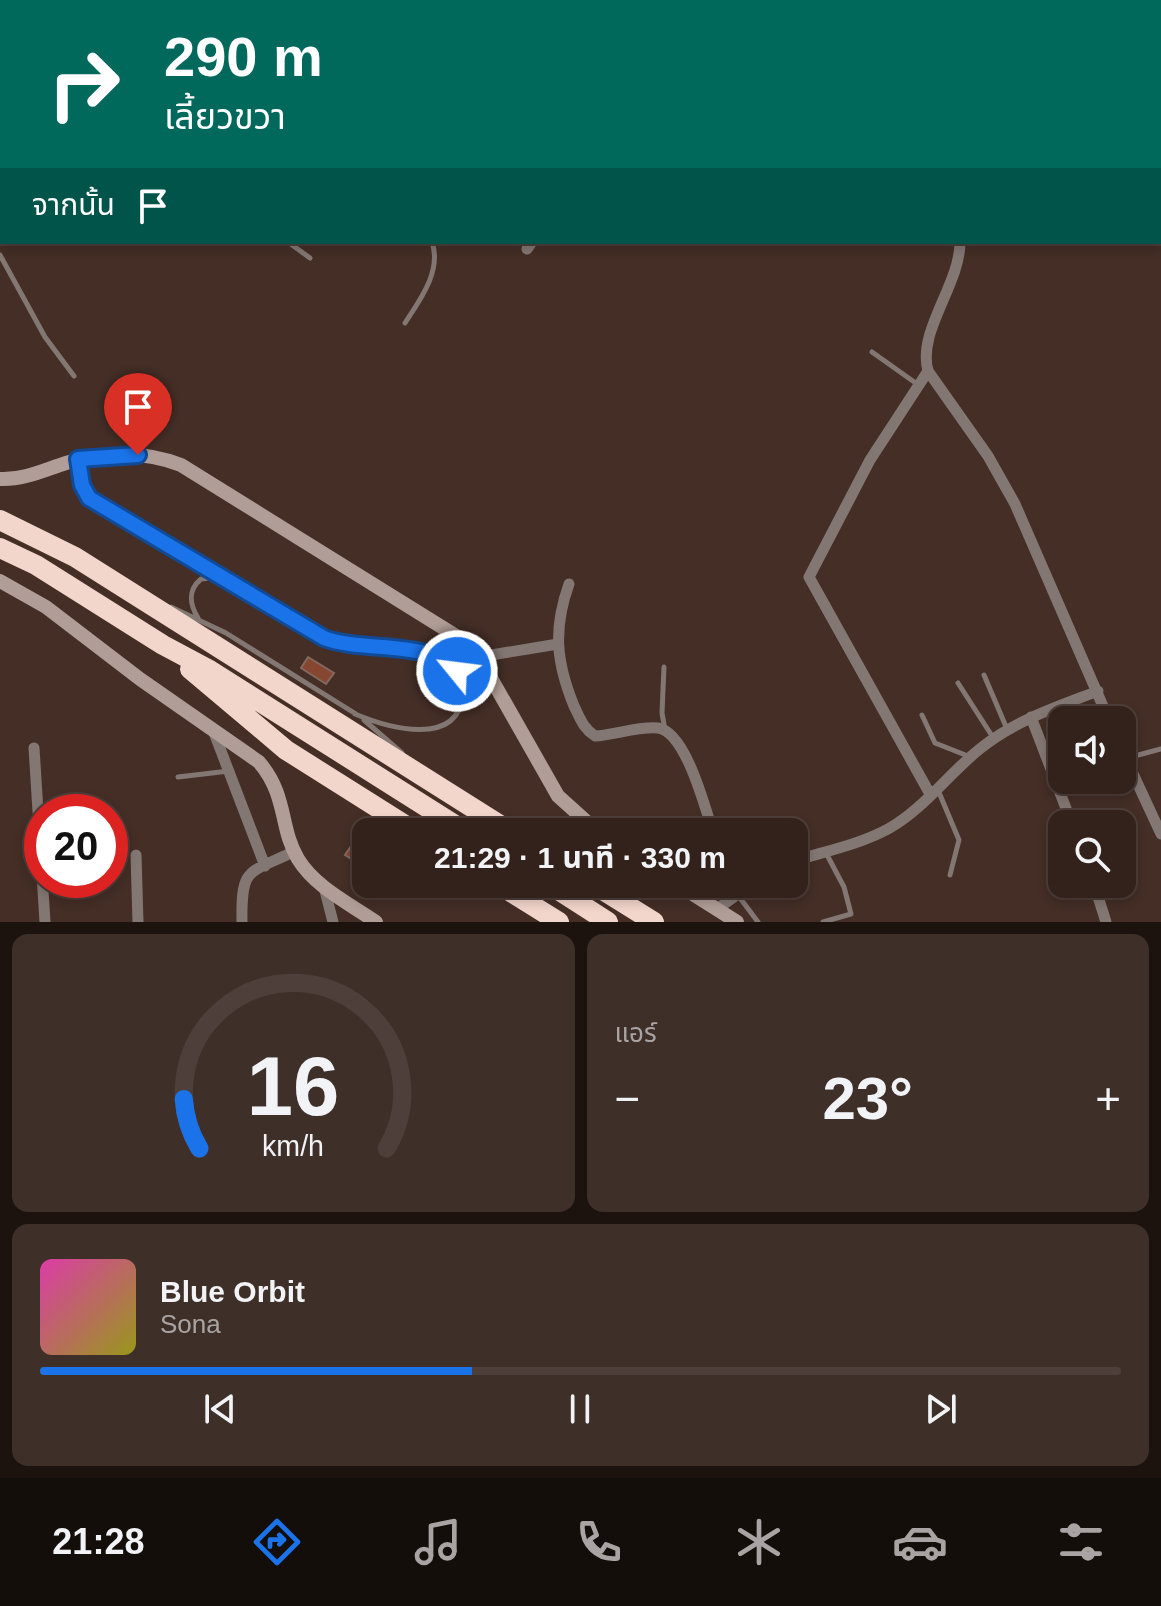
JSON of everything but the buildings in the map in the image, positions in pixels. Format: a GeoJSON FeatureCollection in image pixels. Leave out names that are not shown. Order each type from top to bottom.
{"type":"FeatureCollection","features":[{"type":"Feature","properties":{"kind":"highway"},"geometry":{"type":"LineString","coordinates":[[0,520],[75,557],[489,818]]}},
{"type":"Feature","properties":{"kind":"highway"},"geometry":{"type":"LineString","coordinates":[[0,548],[60,579],[163,645],[208,669],[444,818]]}},
{"type":"Feature","properties":{"kind":"highway"},"geometry":{"type":"LineString","coordinates":[[163,645],[286,750],[394,818]]}},
{"type":"Feature","properties":{"kind":"highway"},"geometry":{"type":"LineString","coordinates":[[520,898],[559,922]]}},
{"type":"Feature","properties":{"kind":"highway"},"geometry":{"type":"LineString","coordinates":[[571,898],[608,922]]}},
{"type":"Feature","properties":{"kind":"highway"},"geometry":{"type":"LineString","coordinates":[[615,898],[654,922]]}},
{"type":"Feature","properties":{"kind":"main road"},"geometry":{"type":"LineString","coordinates":[[0,479],[27,477],[78,459],[117,454],[158,456],[181,465],[461,639],[479,657],[558,796],[582,818]]}},
{"type":"Feature","properties":{"kind":"main road"},"geometry":{"type":"LineString","coordinates":[[0,581],[46,607],[259,762],[273,779],[295,851],[309,874],[376,922]]}},
{"type":"Feature","properties":{"kind":"main road"},"geometry":{"type":"LineString","coordinates":[[699,898],[737,922]]}},
{"type":"Feature","properties":{"kind":"street"},"geometry":{"type":"LineString","coordinates":[[960,244],[957,267],[929,338],[925,359],[928,371],[988,456],[1015,504],[1104,706]]}},
{"type":"Feature","properties":{"kind":"street"},"geometry":{"type":"LineString","coordinates":[[928,371],[870,460],[809,577],[934,792]]}},
{"type":"Feature","properties":{"kind":"street"},"geometry":{"type":"LineString","coordinates":[[569,584],[560,612],[558,644],[562,676],[588,732],[595,736],[657,728],[665,731],[678,741],[698,784],[709,818]]}},
{"type":"Feature","properties":{"kind":"street"},"geometry":{"type":"LineString","coordinates":[[479,657],[558,644]]}},
{"type":"Feature","properties":{"kind":"street"},"geometry":{"type":"LineString","coordinates":[[808,857],[846,847],[888,828],[907,817],[971,757],[1007,730],[1031,717],[1098,691]]}},
{"type":"Feature","properties":{"kind":"street"},"geometry":{"type":"LineString","coordinates":[[1031,717],[1067,810]]}},
{"type":"Feature","properties":{"kind":"street"},"geometry":{"type":"LineString","coordinates":[[213,730],[265,866]]}},
{"type":"Feature","properties":{"kind":"street"},"geometry":{"type":"LineString","coordinates":[[34,748],[45,922]]}},
{"type":"Feature","properties":{"kind":"street"},"geometry":{"type":"LineString","coordinates":[[1136,791],[1161,834]]}},
{"type":"Feature","properties":{"kind":"street"},"geometry":{"type":"LineString","coordinates":[[242,922],[241,889],[245,880],[251,872],[295,851]]}},
{"type":"Feature","properties":{"kind":"street"},"geometry":{"type":"LineString","coordinates":[[136,855],[138,922]]}},
{"type":"Feature","properties":{"kind":"street"},"geometry":{"type":"LineString","coordinates":[[324,886],[333,922]]}},
{"type":"Feature","properties":{"kind":"street"},"geometry":{"type":"LineString","coordinates":[[717,909],[727,898]]}},
{"type":"Feature","properties":{"kind":"street"},"geometry":{"type":"LineString","coordinates":[[1098,898],[1106,922]]}},
{"type":"Feature","properties":{"kind":"lane"},"geometry":{"type":"LineString","coordinates":[[291,244],[310,258]]}},
{"type":"Feature","properties":{"kind":"lane"},"geometry":{"type":"LineString","coordinates":[[405,323],[425,294],[434,270],[432,244]]}},
{"type":"Feature","properties":{"kind":"lane"},"geometry":{"type":"LineString","coordinates":[[0,255],[45,337],[74,376]]}},
{"type":"Feature","properties":{"kind":"lane"},"geometry":{"type":"LineString","coordinates":[[872,352],[919,385]]}},
{"type":"Feature","properties":{"kind":"lane"},"geometry":{"type":"LineString","coordinates":[[78,459],[82,485],[94,502],[324,638],[355,646],[438,656],[452,665],[461,680],[460,706],[451,719],[435,727],[400,730],[355,714]]}},
{"type":"Feature","properties":{"kind":"lane"},"geometry":{"type":"LineString","coordinates":[[198,618],[191,601],[195,585],[205,577],[223,577]]}},
{"type":"Feature","properties":{"kind":"lane"},"geometry":{"type":"LineString","coordinates":[[122,587],[198,618],[355,714],[439,787]]}},
{"type":"Feature","properties":{"kind":"lane"},"geometry":{"type":"LineString","coordinates":[[664,667],[662,713],[665,731]]}},
{"type":"Feature","properties":{"kind":"lane"},"geometry":{"type":"LineString","coordinates":[[984,675],[1007,730]]}},
{"type":"Feature","properties":{"kind":"lane"},"geometry":{"type":"LineString","coordinates":[[958,683],[994,739]]}},
{"type":"Feature","properties":{"kind":"lane"},"geometry":{"type":"LineString","coordinates":[[922,715],[935,743],[971,757]]}},
{"type":"Feature","properties":{"kind":"lane"},"geometry":{"type":"LineString","coordinates":[[1136,752],[1161,749]]}},
{"type":"Feature","properties":{"kind":"lane"},"geometry":{"type":"LineString","coordinates":[[178,777],[229,771]]}},
{"type":"Feature","properties":{"kind":"lane"},"geometry":{"type":"LineString","coordinates":[[934,792],[959,840],[959,850],[950,875]]}},
{"type":"Feature","properties":{"kind":"lane"},"geometry":{"type":"LineString","coordinates":[[823,922],[851,914],[844,887],[825,852]]}},
{"type":"Feature","properties":{"kind":"lane"},"geometry":{"type":"LineString","coordinates":[[741,898],[758,922]]}},
{"type":"Feature","properties":{"kind":"route"},"geometry":{"type":"LineString","coordinates":[[138,455],[78,459],[80,478],[89,498],[324,638],[355,646],[430,653],[446,660],[457,671]]}}]}
